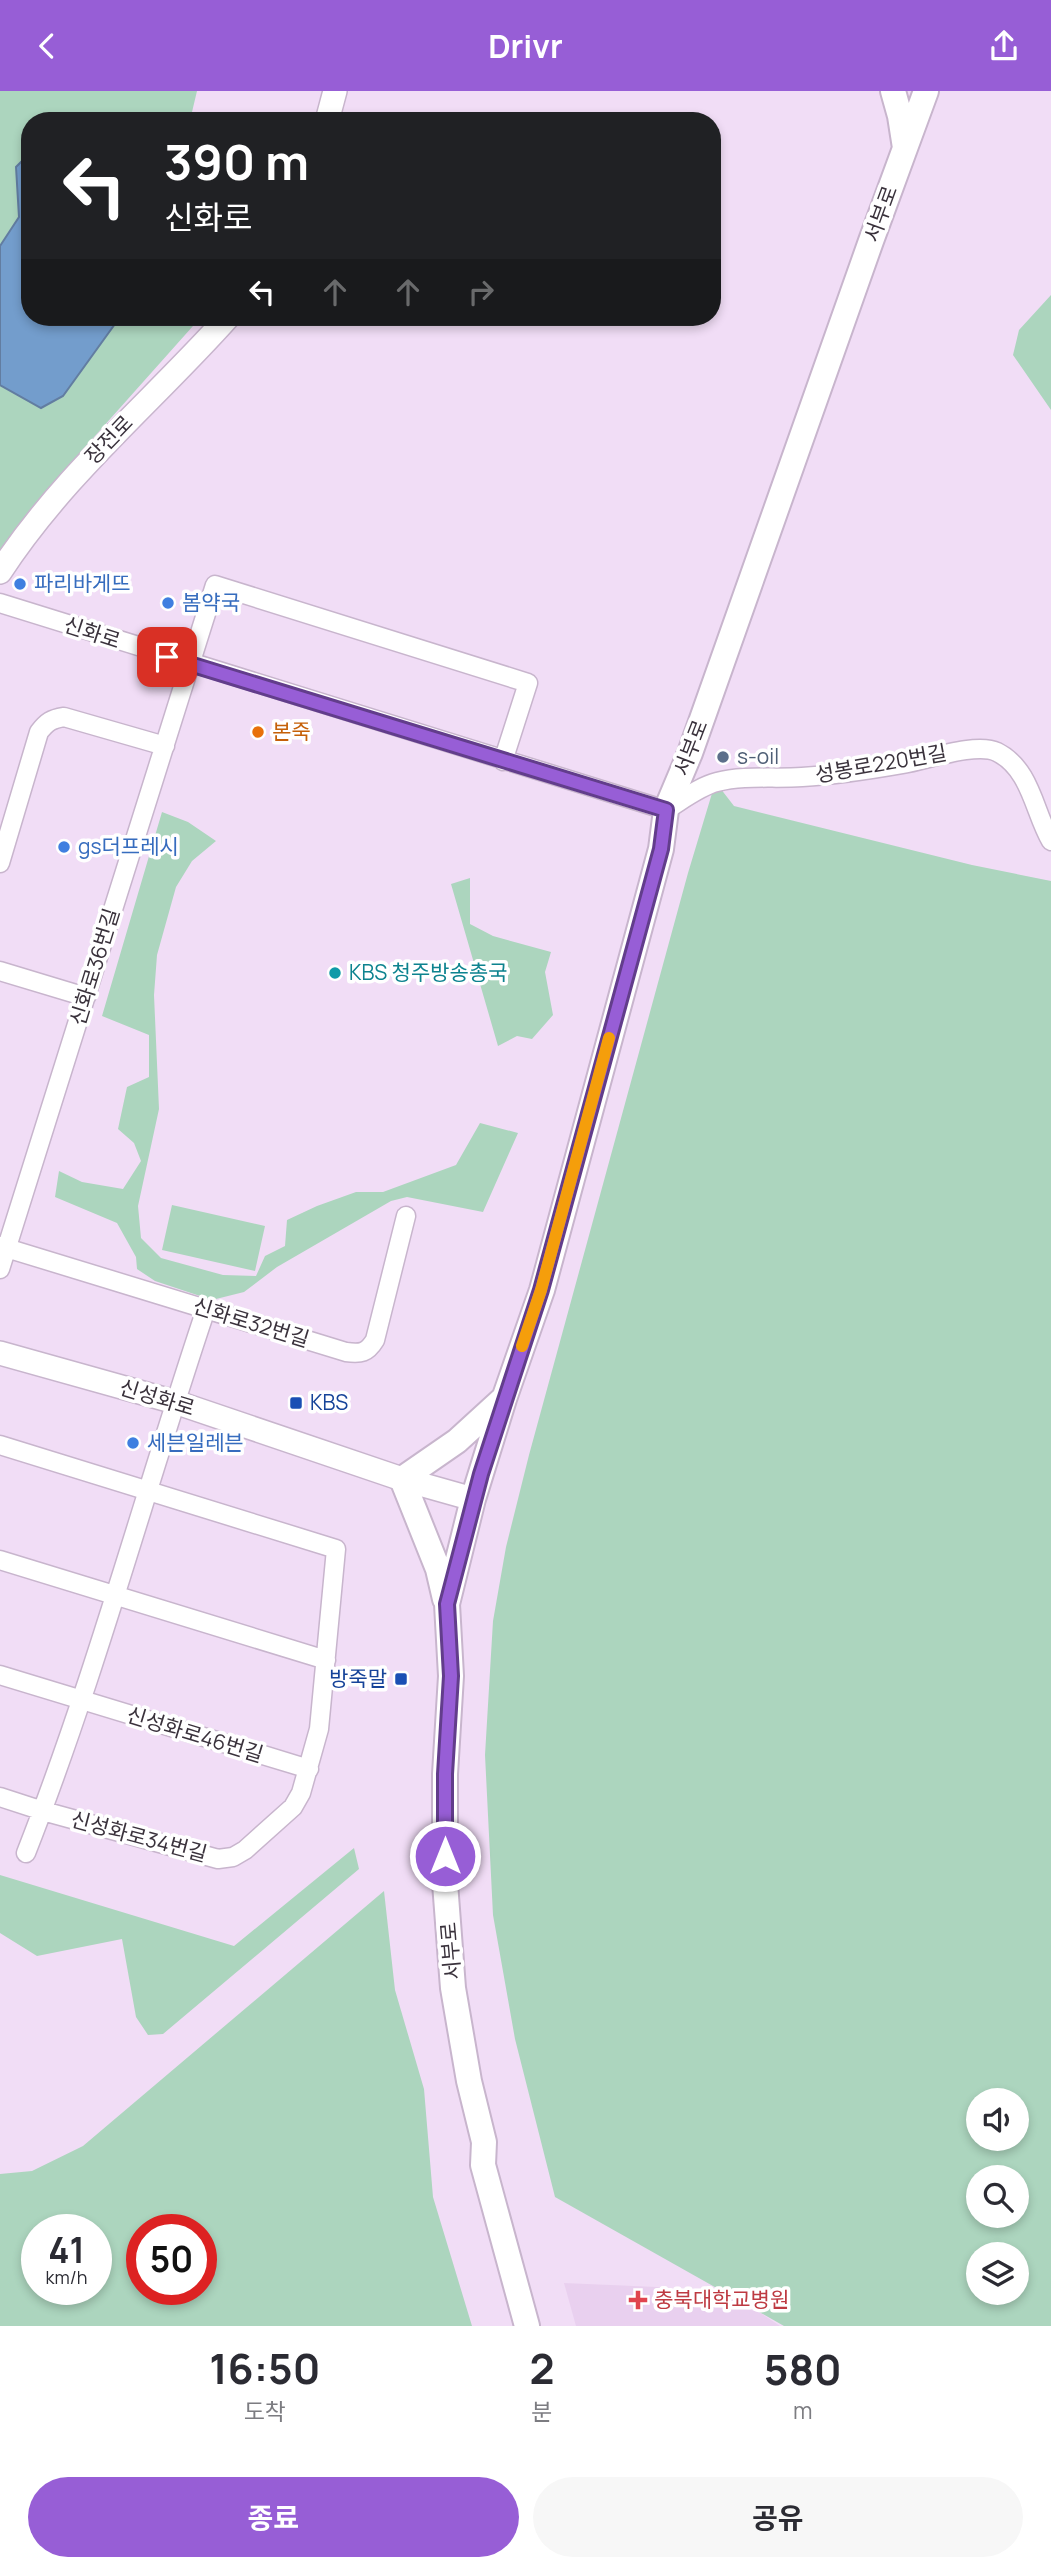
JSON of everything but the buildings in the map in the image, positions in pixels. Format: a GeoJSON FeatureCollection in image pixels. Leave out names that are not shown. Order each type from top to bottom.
{"type":"FeatureCollection","features":[{"type":"Feature","properties":{"kind":"main road"},"geometry":{"type":"LineString","coordinates":[[893,91],[905,150]]}},
{"type":"Feature","properties":{"kind":"main road","name":"서부로"},"geometry":{"type":"LineString","coordinates":[[527,2326],[483,2165],[484,2142],[469,2081],[453,1988],[445,1883],[445,1774],[451,1676],[447,1604],[473,1499],[541,1290],[661,849],[666,810],[690,753],[926,91]]}},
{"type":"Feature","properties":{"kind":"main road"},"geometry":{"type":"LineString","coordinates":[[447,1604],[438,1569],[402,1479],[457,1441],[504,1398]]}},
{"type":"Feature","properties":{"kind":"street"},"geometry":{"type":"LineString","coordinates":[[329,112],[335,91]]}},
{"type":"Feature","properties":{"kind":"street","name":"장전로"},"geometry":{"type":"LineString","coordinates":[[0,572],[33,524],[76,474],[219,326]]}},
{"type":"Feature","properties":{"kind":"street","name":"신화로36번길"},"geometry":{"type":"LineString","coordinates":[[0,1269],[4,1247],[86,997],[215,585],[528,683],[503,761]]}},
{"type":"Feature","properties":{"kind":"street","name":"신화로"},"geometry":{"type":"LineString","coordinates":[[0,603],[666,810]]}},
{"type":"Feature","properties":{"kind":"street"},"geometry":{"type":"LineString","coordinates":[[0,863],[39,732],[53,718],[64,717],[165,746]]}},
{"type":"Feature","properties":{"kind":"street","name":"성봉로220번길"},"geometry":{"type":"LineString","coordinates":[[666,810],[714,782],[738,778],[853,773],[934,758],[965,749],[993,750],[1010,759],[1021,773],[1051,841]]}},
{"type":"Feature","properties":{"kind":"street"},"geometry":{"type":"LineString","coordinates":[[0,971],[86,997]]}},
{"type":"Feature","properties":{"kind":"street","name":"신화로32번길"},"geometry":{"type":"LineString","coordinates":[[4,1247],[359,1354],[369,1350],[374,1340],[406,1216]]}},
{"type":"Feature","properties":{"kind":"street"},"geometry":{"type":"LineString","coordinates":[[26,1853],[82,1701],[146,1490],[206,1309]]}},
{"type":"Feature","properties":{"kind":"street","name":"신성화로"},"geometry":{"type":"LineString","coordinates":[[0,1353],[175,1402],[402,1479],[473,1499]]}},
{"type":"Feature","properties":{"kind":"street"},"geometry":{"type":"LineString","coordinates":[[0,1445],[146,1490]]}},
{"type":"Feature","properties":{"kind":"street","name":"신성화로34번길"},"geometry":{"type":"LineString","coordinates":[[0,1797],[218,1859],[233,1857],[245,1850],[293,1807],[301,1793],[319,1729],[336,1549],[146,1490]]}},
{"type":"Feature","properties":{"kind":"street"},"geometry":{"type":"LineString","coordinates":[[0,1560],[326,1660]]}},
{"type":"Feature","properties":{"kind":"street","name":"신성화로46번길"},"geometry":{"type":"LineString","coordinates":[[0,1675],[309,1769]]}},
{"type":"Feature","properties":{"kind":"shaded area","name":"충북대학교병원"},"geometry":{"type":"Polygon","coordinates":[[[564,2283],[657,2287],[759,2312],[780,2326],[576,2326],[564,2283]]]}},
{"type":"Feature","properties":{"kind":"green space"},"geometry":{"type":"Polygon","coordinates":[[[0,91],[197,91],[192,112],[21,112],[21,326],[193,326],[78,455],[0,553],[0,91]]]}},
{"type":"Feature","properties":{"kind":"green space"},"geometry":{"type":"Polygon","coordinates":[[[1051,295],[1051,410],[1013,355],[1019,330],[1051,295]]]}},
{"type":"Feature","properties":{"kind":"green space"},"geometry":{"type":"Polygon","coordinates":[[[717,784],[734,806],[972,865],[1051,881],[1051,2326],[784,2326],[555,2197],[515,2039],[493,1915],[485,1755],[493,1621],[506,1547],[529,1455],[688,873],[717,784]]]}},
{"type":"Feature","properties":{"kind":"green space"},"geometry":{"type":"Polygon","coordinates":[[[162,812],[188,822],[216,841],[192,861],[176,887],[157,955],[154,995],[159,1109],[138,1206],[141,1238],[161,1258],[223,1275],[256,1276],[265,1256],[285,1246],[287,1220],[356,1192],[383,1192],[456,1165],[480,1123],[518,1133],[483,1212],[407,1197],[391,1201],[277,1267],[244,1292],[212,1300],[155,1281],[137,1269],[136,1257],[117,1223],[55,1197],[59,1171],[82,1182],[123,1189],[141,1161],[134,1143],[118,1129],[127,1087],[149,1077],[149,1035],[102,1016],[162,812]]]}},
{"type":"Feature","properties":{"kind":"green space"},"geometry":{"type":"Polygon","coordinates":[[[470,878],[470,924],[493,936],[551,952],[545,972],[553,1015],[532,1039],[517,1036],[498,1046],[451,884],[470,878]]]}},
{"type":"Feature","properties":{"kind":"green space"},"geometry":{"type":"Polygon","coordinates":[[[172,1205],[265,1226],[255,1271],[162,1250],[172,1205]]]}},
{"type":"Feature","properties":{"kind":"green space"},"geometry":{"type":"Polygon","coordinates":[[[354,1848],[359,1869],[163,2034],[148,2035],[136,2017],[122,1939],[37,1956],[0,1933],[0,1875],[234,1946],[354,1848]]]}},
{"type":"Feature","properties":{"kind":"green space"},"geometry":{"type":"Polygon","coordinates":[[[384,1891],[395,1990],[424,2089],[433,2197],[472,2326],[0,2326],[0,2174],[32,2171],[83,2146],[384,1891]]]}},
{"type":"Feature","properties":{"kind":"water"},"geometry":{"type":"Polygon","coordinates":[[[21,162],[21,326],[114,326],[63,396],[41,408],[0,385],[0,246],[19,217],[16,167],[21,162]]]}},
{"type":"Feature","properties":{"kind":"slow traffic"},"geometry":{"type":"LineString","coordinates":[[522,1346],[541,1290],[609,1038]]}},
{"type":"Feature","properties":{"kind":"place","name":"파리바게뜨"},"geometry":{"type":"Point","coordinates":[20,584]}},
{"type":"Feature","properties":{"kind":"place","name":"봄약국"},"geometry":{"type":"Point","coordinates":[168,603]}},
{"type":"Feature","properties":{"kind":"place","name":"본죽"},"geometry":{"type":"Point","coordinates":[258,732]}},
{"type":"Feature","properties":{"kind":"place","name":"s-oil"},"geometry":{"type":"Point","coordinates":[723,757]}},
{"type":"Feature","properties":{"kind":"place","name":"gs더프레시"},"geometry":{"type":"Point","coordinates":[64,847]}},
{"type":"Feature","properties":{"kind":"place","name":"KBS 청주방송총국"},"geometry":{"type":"Point","coordinates":[335,973]}},
{"type":"Feature","properties":{"kind":"place","name":"KBS"},"geometry":{"type":"Point","coordinates":[296,1403]}},
{"type":"Feature","properties":{"kind":"place","name":"세븐일레븐"},"geometry":{"type":"Point","coordinates":[133,1443]}},
{"type":"Feature","properties":{"kind":"place","name":"방죽말"},"geometry":{"type":"Point","coordinates":[401,1679]}},
{"type":"Feature","properties":{"kind":"place","name":"충북대학교병원"},"geometry":{"type":"Point","coordinates":[638,2300]}},
{"type":"Feature","properties":{"kind":"route"},"geometry":{"type":"LineString","coordinates":[[167,657],[666,810],[661,849],[541,1290],[473,1499],[447,1604],[451,1676],[445,1774],[445,1856]]}}]}
